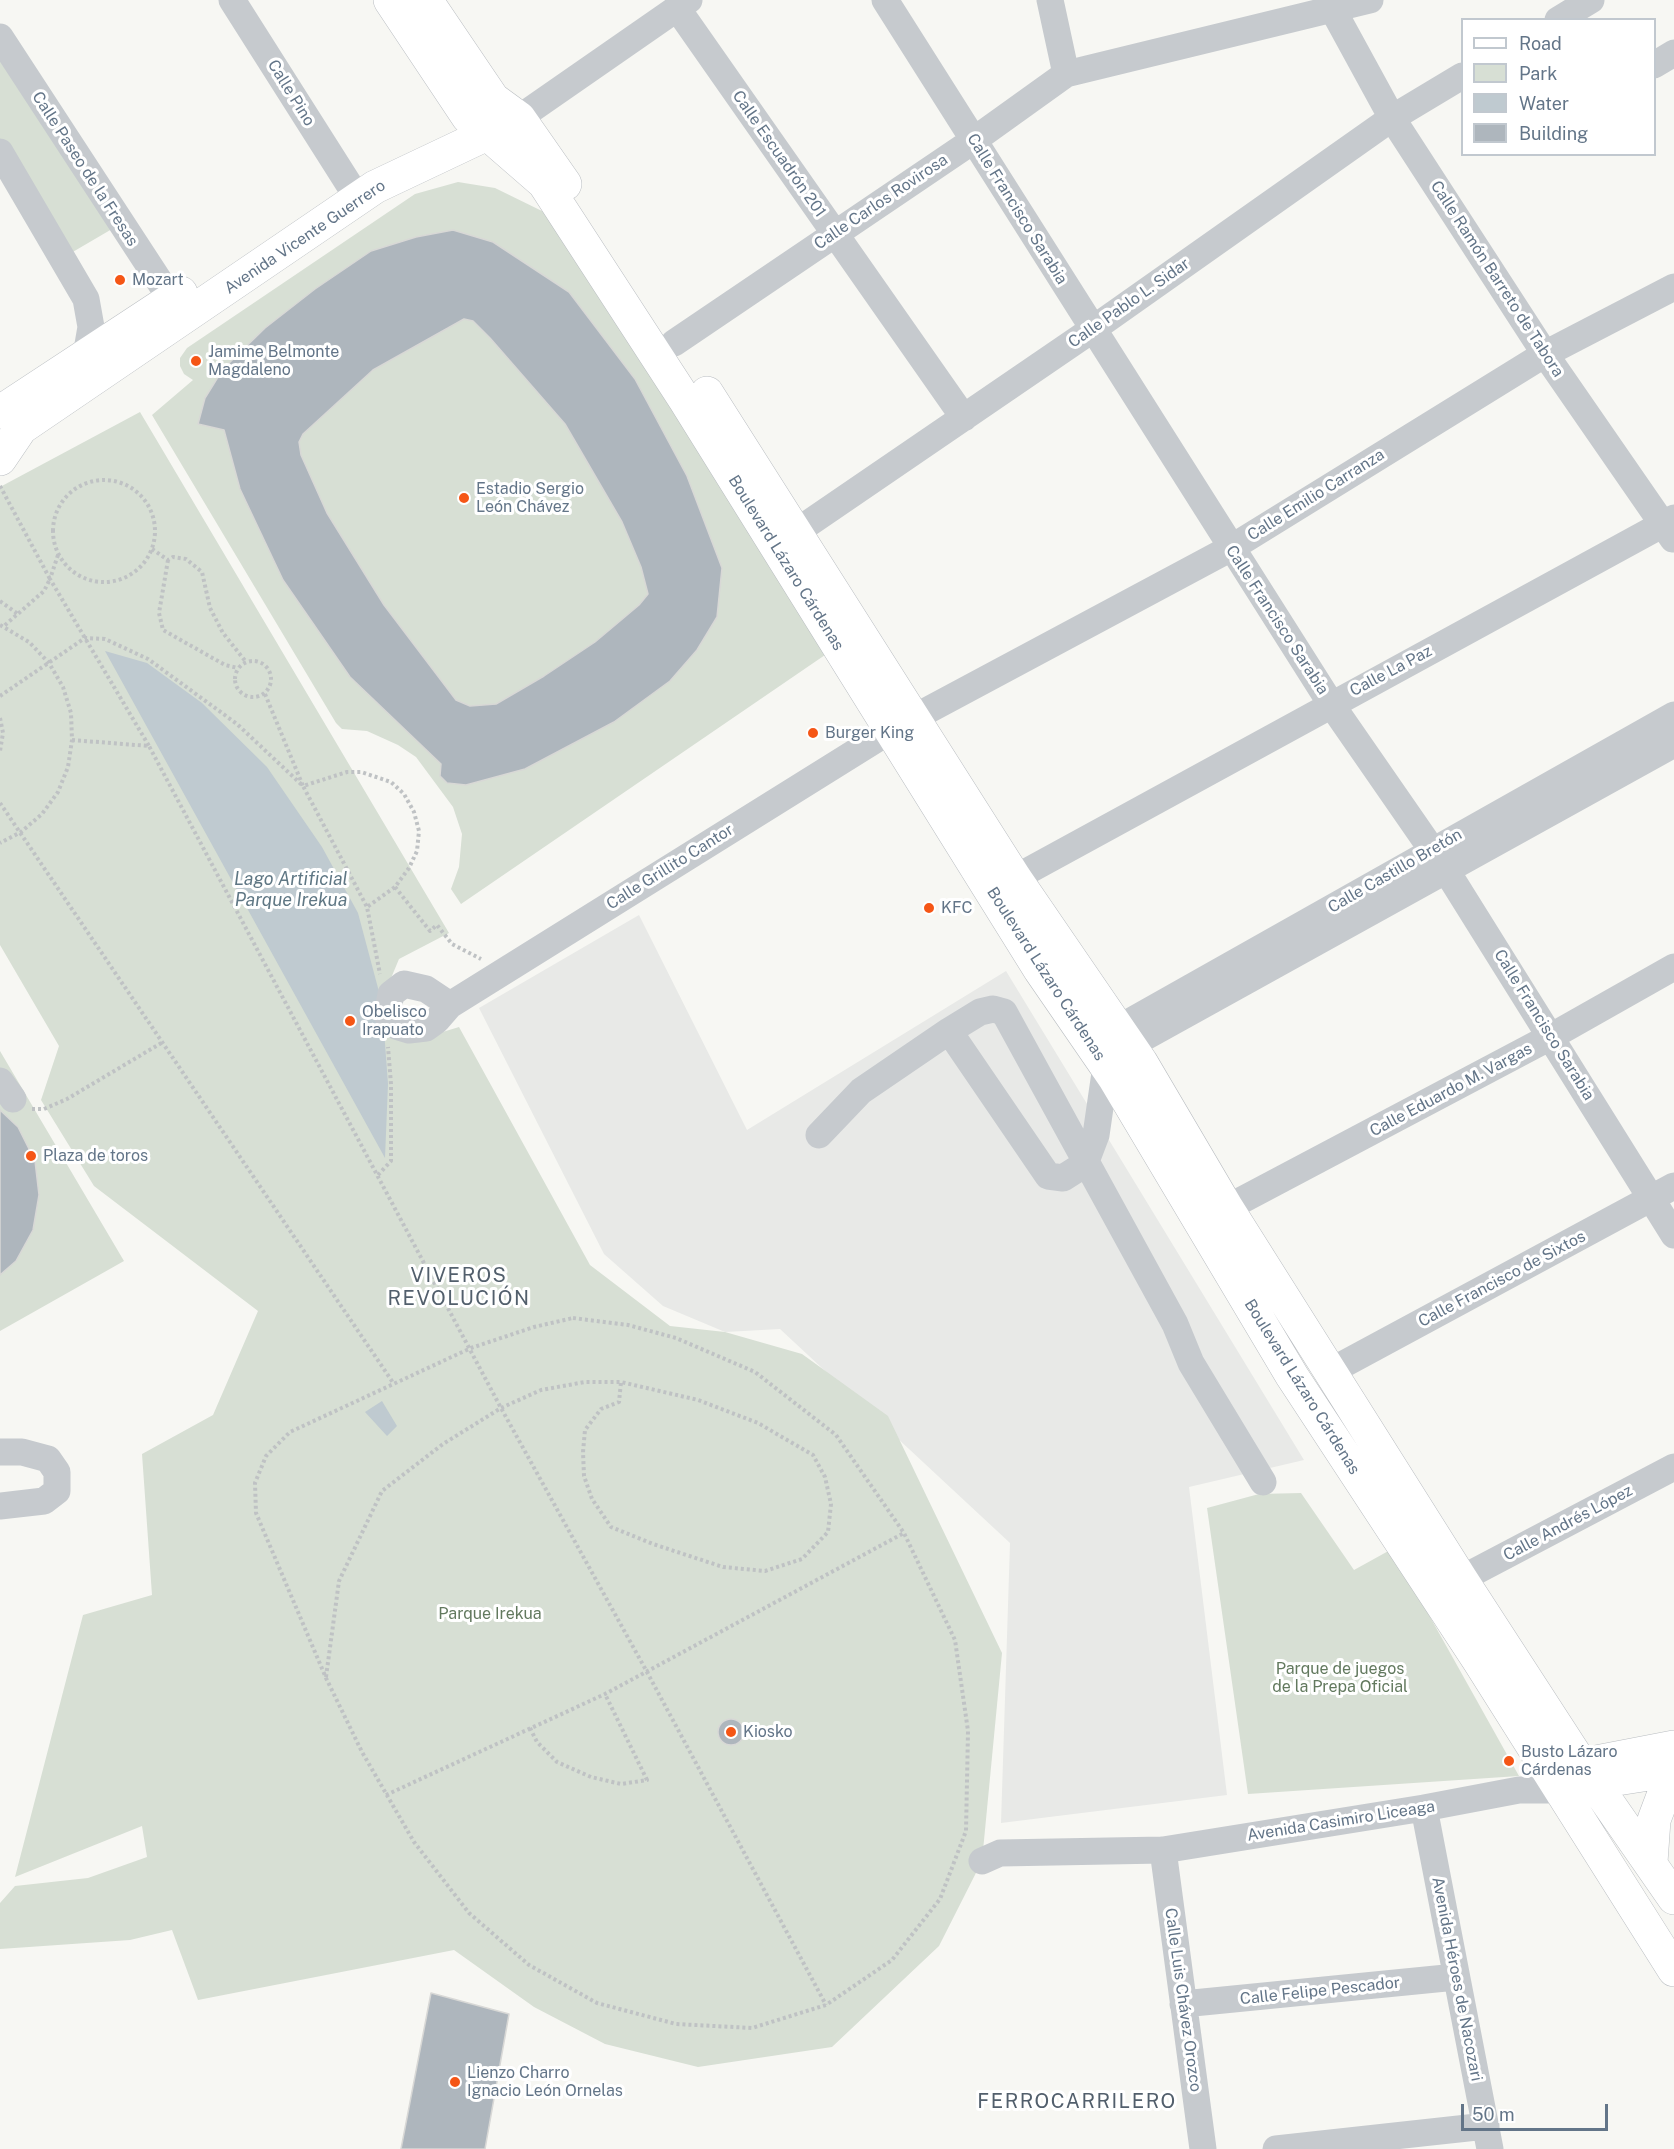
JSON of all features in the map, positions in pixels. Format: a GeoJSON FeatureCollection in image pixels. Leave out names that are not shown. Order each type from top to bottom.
{"type":"FeatureCollection","features":[{"type":"Feature","properties":{"kind":"main road","name":"Boulevard Lázaro Cárdenas"},"geometry":{"type":"LineString","coordinates":[[390,0],[483,116],[544,183],[901,724],[1015,878],[1118,1047],[1292,1376],[1479,1661],[1674,1970]]}},
{"type":"Feature","properties":{"kind":"main road","name":"Boulevard Lázaro Cárdenas"},"geometry":{"type":"LineString","coordinates":[[426,0],[483,116]]}},
{"type":"Feature","properties":{"kind":"main road","name":"Avenida Vicente Guerrero"},"geometry":{"type":"LineString","coordinates":[[0,412],[171,299],[483,116]]}},
{"type":"Feature","properties":{"kind":"main road","name":"Boulevard Lázaro Cárdenas"},"geometry":{"type":"LineString","coordinates":[[483,116],[519,118],[674,343],[796,532],[901,724],[1040,969],[1118,1047],[1141,1062],[1227,1208],[1461,1579],[1587,1773],[1652,1862],[1674,1898]]}},
{"type":"Feature","properties":{"kind":"main road"},"geometry":{"type":"LineString","coordinates":[[363,187],[471,162],[486,161],[516,169],[544,183]]}},
{"type":"Feature","properties":{"kind":"main road","name":"Avenida Vicente Guerrero"},"geometry":{"type":"LineString","coordinates":[[0,459],[21,428],[363,187]]}},
{"type":"Feature","properties":{"kind":"main road","name":"Avenida Casimiro Liceaga"},"geometry":{"type":"LineString","coordinates":[[1553,1781],[1673,1753]]}},
{"type":"Feature","properties":{"kind":"main road"},"geometry":{"type":"LineString","coordinates":[[1652,1862],[1654,1820],[1663,1796],[1674,1785]]}},
{"type":"Feature","properties":{"kind":"street","name":"Calle Pino"},"geometry":{"type":"LineString","coordinates":[[232,0],[363,187]]}},
{"type":"Feature","properties":{"kind":"street","name":"Calle Francisco Sarabia"},"geometry":{"type":"LineString","coordinates":[[885,0],[1331,704],[1439,860],[1552,1036],[1662,1193],[1674,1235]]}},
{"type":"Feature","properties":{"kind":"street"},"geometry":{"type":"LineString","coordinates":[[1050,0],[1066,74]]}},
{"type":"Feature","properties":{"kind":"street","name":"Calle Carlos Rovirosa"},"geometry":{"type":"LineString","coordinates":[[674,343],[974,140],[1066,74],[1370,0]]}},
{"type":"Feature","properties":{"kind":"street"},"geometry":{"type":"LineString","coordinates":[[1561,18],[1591,0]]}},
{"type":"Feature","properties":{"kind":"street"},"geometry":{"type":"LineString","coordinates":[[519,118],[683,4]]}},
{"type":"Feature","properties":{"kind":"street","name":"Calle Escuadrón 201"},"geometry":{"type":"LineString","coordinates":[[683,4],[834,233],[964,418]]}},
{"type":"Feature","properties":{"kind":"street","name":"Calle Ramón Barreto de Tabora"},"geometry":{"type":"LineString","coordinates":[[1333,10],[1392,118],[1545,354],[1671,528]]}},
{"type":"Feature","properties":{"kind":"street","name":"Calle Paseo de la Fresas"},"geometry":{"type":"LineString","coordinates":[[0,37],[171,299]]}},
{"type":"Feature","properties":{"kind":"street"},"geometry":{"type":"LineString","coordinates":[[1656,64],[1674,52]]}},
{"type":"Feature","properties":{"kind":"street","name":"Calle Pablo L. Sidar"},"geometry":{"type":"LineString","coordinates":[[796,532],[1093,329],[1392,118],[1461,77]]}},
{"type":"Feature","properties":{"kind":"street"},"geometry":{"type":"LineString","coordinates":[[0,152],[86,299],[91,327],[86,356]]}},
{"type":"Feature","properties":{"kind":"street","name":"Calle Emilio Carranza"},"geometry":{"type":"LineString","coordinates":[[901,724],[1231,548],[1545,354],[1674,287]]}},
{"type":"Feature","properties":{"kind":"street","name":"Calle La Paz"},"geometry":{"type":"LineString","coordinates":[[1015,878],[1331,704],[1671,528]]}},
{"type":"Feature","properties":{"kind":"street","name":"Calle Castillo Bretón"},"geometry":{"type":"LineString","coordinates":[[1118,1047],[1439,860],[1674,715]]}},
{"type":"Feature","properties":{"kind":"street","name":"Calle Grillito Cantor"},"geometry":{"type":"LineString","coordinates":[[450,1005],[901,724]]}},
{"type":"Feature","properties":{"kind":"street","name":"Calle Castillo Bretón"},"geometry":{"type":"LineString","coordinates":[[1439,860],[1674,744]]}},
{"type":"Feature","properties":{"kind":"street","name":"Calle Eduardo M. Vargas"},"geometry":{"type":"LineString","coordinates":[[1227,1208],[1552,1036],[1674,967]]}},
{"type":"Feature","properties":{"kind":"street"},"geometry":{"type":"LineString","coordinates":[[819,1135],[861,1091],[950,1031],[980,1012],[993,1009],[1004,1012],[1174,1324],[1191,1363],[1263,1482]]}},
{"type":"Feature","properties":{"kind":"street"},"geometry":{"type":"LineString","coordinates":[[950,1031],[1048,1176],[1063,1178],[1085,1164],[1096,1135],[1118,1047]]}},
{"type":"Feature","properties":{"kind":"street","name":"Calle Francisco de Sixtos"},"geometry":{"type":"LineString","coordinates":[[1331,1371],[1662,1193]]}},
{"type":"Feature","properties":{"kind":"street"},"geometry":{"type":"LineString","coordinates":[[0,1452],[22,1452],[48,1459],[57,1472],[57,1491],[44,1501],[0,1506]]}},
{"type":"Feature","properties":{"kind":"street","name":"Calle Andrés López"},"geometry":{"type":"LineString","coordinates":[[1461,1579],[1674,1467]]}},
{"type":"Feature","properties":{"kind":"street","name":"Avenida Casimiro Liceaga"},"geometry":{"type":"LineString","coordinates":[[982,1861],[1000,1853],[1163,1850],[1424,1808],[1519,1790],[1553,1781]]}},
{"type":"Feature","properties":{"kind":"street","name":"Avenida Héroes de Nacozari"},"geometry":{"type":"LineString","coordinates":[[1424,1808],[1488,2137]]}},
{"type":"Feature","properties":{"kind":"street","name":"Calle Luis Chávez Orozco"},"geometry":{"type":"LineString","coordinates":[[1163,1850],[1203,2149]]}},
{"type":"Feature","properties":{"kind":"street","name":"Calle Felipe Pescador"},"geometry":{"type":"LineString","coordinates":[[1184,2004],[1456,1977]]}},
{"type":"Feature","properties":{"kind":"street"},"geometry":{"type":"LineString","coordinates":[[1276,2149],[1488,2137]]}},
{"type":"Feature","properties":{"kind":"path"},"geometry":{"type":"LineString","coordinates":[[101,479],[129,486],[149,507],[155,535],[152,549],[134,572],[107,582],[92,581],[79,576],[59,555],[54,541],[53,526],[60,506],[74,489],[87,482],[101,479]]}},
{"type":"Feature","properties":{"kind":"path"},"geometry":{"type":"LineString","coordinates":[[0,486],[50,579],[149,746],[501,1408],[647,1672],[826,2005]]}},
{"type":"Feature","properties":{"kind":"path"},"geometry":{"type":"LineString","coordinates":[[152,549],[168,560]]}},
{"type":"Feature","properties":{"kind":"path"},"geometry":{"type":"LineString","coordinates":[[0,843],[21,832],[42,814],[58,792],[68,767],[72,740],[68,704],[63,687],[50,663],[29,642],[2,626],[44,591],[59,555]]}},
{"type":"Feature","properties":{"kind":"path"},"geometry":{"type":"LineString","coordinates":[[168,560],[172,557],[186,559],[202,572],[210,608],[223,633],[246,662]]}},
{"type":"Feature","properties":{"kind":"path"},"geometry":{"type":"LineString","coordinates":[[168,560],[159,613],[163,630],[225,665],[238,668]]}},
{"type":"Feature","properties":{"kind":"path"},"geometry":{"type":"LineString","coordinates":[[0,601],[18,614]]}},
{"type":"Feature","properties":{"kind":"path"},"geometry":{"type":"LineString","coordinates":[[0,696],[85,638],[105,639],[148,659],[237,724],[303,786]]}},
{"type":"Feature","properties":{"kind":"path"},"geometry":{"type":"LineString","coordinates":[[257,661],[266,666],[272,675],[271,686],[265,694],[255,698],[245,696],[237,689],[235,678],[238,668],[246,662],[257,661]]}},
{"type":"Feature","properties":{"kind":"path"},"geometry":{"type":"LineString","coordinates":[[265,694],[303,786],[367,907],[381,981]]}},
{"type":"Feature","properties":{"kind":"path"},"geometry":{"type":"LineString","coordinates":[[0,718],[3,733],[0,751]]}},
{"type":"Feature","properties":{"kind":"path"},"geometry":{"type":"LineString","coordinates":[[72,740],[149,746]]}},
{"type":"Feature","properties":{"kind":"path"},"geometry":{"type":"LineString","coordinates":[[303,786],[347,772],[361,772],[390,783],[404,794],[414,812],[419,831],[417,851],[395,886],[367,907]]}},
{"type":"Feature","properties":{"kind":"path"},"geometry":{"type":"LineString","coordinates":[[0,803],[394,1384]]}},
{"type":"Feature","properties":{"kind":"path"},"geometry":{"type":"LineString","coordinates":[[395,886],[430,931],[437,925],[452,944],[488,962],[498,975]]}},
{"type":"Feature","properties":{"kind":"path"},"geometry":{"type":"LineString","coordinates":[[378,1175],[391,1161],[391,1084],[387,1038]]}},
{"type":"Feature","properties":{"kind":"path"},"geometry":{"type":"LineString","coordinates":[[6,1090],[30,1109],[44,1109],[68,1099],[163,1042]]}},
{"type":"Feature","properties":{"kind":"path"},"geometry":{"type":"LineString","coordinates":[[573,1318],[628,1326],[676,1338],[755,1372],[837,1435],[904,1533],[955,1640],[968,1731],[966,1831],[940,1899],[892,1959],[826,2005],[752,2028],[676,2024],[597,2003],[529,1965],[469,1913],[414,1842],[386,1796],[326,1678],[256,1514],[255,1483],[266,1456],[290,1432],[394,1384],[471,1348],[534,1326],[573,1318]]}},
{"type":"Feature","properties":{"kind":"path"},"geometry":{"type":"LineString","coordinates":[[326,1678],[339,1581],[382,1491],[444,1444],[501,1408],[541,1390],[585,1382],[621,1382],[698,1400],[758,1423],[813,1455],[825,1477],[831,1504],[828,1532],[802,1559],[765,1570],[723,1567],[653,1544],[611,1527],[592,1499],[584,1476],[583,1452],[585,1430],[601,1409],[619,1402],[621,1382]]}},
{"type":"Feature","properties":{"kind":"path"},"geometry":{"type":"LineString","coordinates":[[386,1796],[605,1694],[904,1533]]}},
{"type":"Feature","properties":{"kind":"path"},"geometry":{"type":"LineString","coordinates":[[530,1728],[537,1742],[557,1762],[591,1777],[621,1784],[647,1780],[605,1694]]}},
{"type":"Feature","properties":{"kind":"shaded area"},"geometry":{"type":"Polygon","coordinates":[[[639,915],[747,1130],[1006,971],[1304,1460],[1189,1487],[1227,1795],[1001,1823],[1010,1543],[780,1329],[725,1332],[663,1306],[604,1254],[479,1008],[639,915]]]}},
{"type":"Feature","properties":{"kind":"green space"},"geometry":{"type":"Polygon","coordinates":[[[0,55],[112,229],[71,253],[0,139],[0,55]]]}},
{"type":"Feature","properties":{"kind":"green space","name":"Estadio Sergio León Chávez"},"geometry":{"type":"Polygon","coordinates":[[[458,182],[495,188],[544,212],[651,369],[825,655],[461,904],[451,889],[459,867],[462,834],[453,807],[416,757],[398,745],[367,731],[342,729],[336,723],[152,415],[193,380],[184,374],[180,366],[180,358],[187,348],[415,194],[458,182]]]}},
{"type":"Feature","properties":{"kind":"green space","name":"Parque Irekua"},"geometry":{"type":"Polygon","coordinates":[[[140,412],[449,933],[399,959],[384,995],[410,1042],[459,1027],[590,1265],[670,1326],[725,1332],[802,1354],[888,1416],[1002,1653],[982,1861],[939,1946],[832,2047],[698,2067],[605,2044],[534,2007],[454,1950],[198,2000],[172,1930],[130,1940],[0,1949],[0,1903],[15,1886],[88,1878],[147,1857],[142,1826],[15,1877],[83,1615],[152,1595],[142,1454],[213,1415],[258,1311],[94,1186],[41,1100],[59,1046],[0,945],[0,487],[140,412]]]}},
{"type":"Feature","properties":{"kind":"green space","name":"Plaza de toros"},"geometry":{"type":"Polygon","coordinates":[[[0,1051],[124,1261],[0,1331],[0,1051]]]}},
{"type":"Feature","properties":{"kind":"green space","name":"Parque de juegos de la Prepa Oficial"},"geometry":{"type":"Polygon","coordinates":[[[1301,1493],[1354,1570],[1392,1549],[1519,1776],[1248,1794],[1207,1508],[1259,1494],[1301,1493]]]}},
{"type":"Feature","properties":{"kind":"water","name":"Lago Artificial Parque Irekua"},"geometry":{"type":"Polygon","coordinates":[[[105,651],[147,663],[202,703],[267,767],[322,847],[358,913],[382,1003],[388,1084],[385,1158],[105,651]]]}},
{"type":"Feature","properties":{"kind":"water"},"geometry":{"type":"Polygon","coordinates":[[[382,1401],[397,1426],[387,1436],[365,1412],[382,1401]]]}},
{"type":"Feature","properties":{"kind":"building"},"geometry":{"type":"Polygon","coordinates":[[[453,230],[493,242],[569,292],[635,379],[687,476],[722,568],[717,617],[697,650],[670,681],[614,722],[525,769],[466,785],[447,783],[440,776],[441,764],[350,677],[283,580],[240,489],[224,430],[198,424],[205,398],[223,369],[265,328],[315,289],[371,251],[416,237],[453,230]],[[464,319],[373,370],[303,434],[299,442],[301,455],[327,513],[384,605],[456,700],[470,706],[496,704],[544,676],[595,642],[639,605],[648,594],[641,567],[622,522],[565,424],[473,321],[464,319]]]}},
{"type":"Feature","properties":{"kind":"building"},"geometry":{"type":"Polygon","coordinates":[[[0,1110],[18,1127],[35,1161],[39,1195],[33,1230],[16,1261],[0,1275],[0,1110]]]}},
{"type":"Feature","properties":{"kind":"building","name":"Kiosko"},"geometry":{"type":"Polygon","coordinates":[[[731,1719],[741,1722],[744,1732],[741,1742],[731,1745],[721,1742],[718,1732],[721,1722],[731,1719]]]}},
{"type":"Feature","properties":{"kind":"building","name":"Lienzo Charro Ignacio León Ornelas"},"geometry":{"type":"Polygon","coordinates":[[[431,1993],[509,2014],[485,2149],[401,2149],[431,1993]]]}},
{"type":"Feature","properties":{"kind":"place","name":"Mozart"},"geometry":{"type":"Point","coordinates":[120,280]}},
{"type":"Feature","properties":{"kind":"place","name":"Jamime Belmonte Magdaleno"},"geometry":{"type":"Point","coordinates":[196,361]}},
{"type":"Feature","properties":{"kind":"place","name":"Estadio Sergio León Chávez"},"geometry":{"type":"Point","coordinates":[464,498]}},
{"type":"Feature","properties":{"kind":"place","name":"Burger King"},"geometry":{"type":"Point","coordinates":[813,733]}},
{"type":"Feature","properties":{"kind":"place","name":"KFC"},"geometry":{"type":"Point","coordinates":[929,908]}},
{"type":"Feature","properties":{"kind":"place","name":"Obelisco Irapuato"},"geometry":{"type":"Point","coordinates":[350,1021]}},
{"type":"Feature","properties":{"kind":"place","name":"Plaza de toros"},"geometry":{"type":"Point","coordinates":[31,1156]}},
{"type":"Feature","properties":{"kind":"place","name":"Kiosko"},"geometry":{"type":"Point","coordinates":[731,1732]}},
{"type":"Feature","properties":{"kind":"place","name":"Busto Lázaro Cárdenas"},"geometry":{"type":"Point","coordinates":[1509,1761]}},
{"type":"Feature","properties":{"kind":"place","name":"Lienzo Charro Ignacio León Ornelas"},"geometry":{"type":"Point","coordinates":[455,2082]}},
{"type":"Feature","properties":{"kind":"district","name":"VIVEROS REVOLUCIÓN"},"geometry":{"type":"Point","coordinates":[459,1288]}},
{"type":"Feature","properties":{"kind":"district","name":"FERROCARRILERO"},"geometry":{"type":"Point","coordinates":[1077,2102]}}]}
